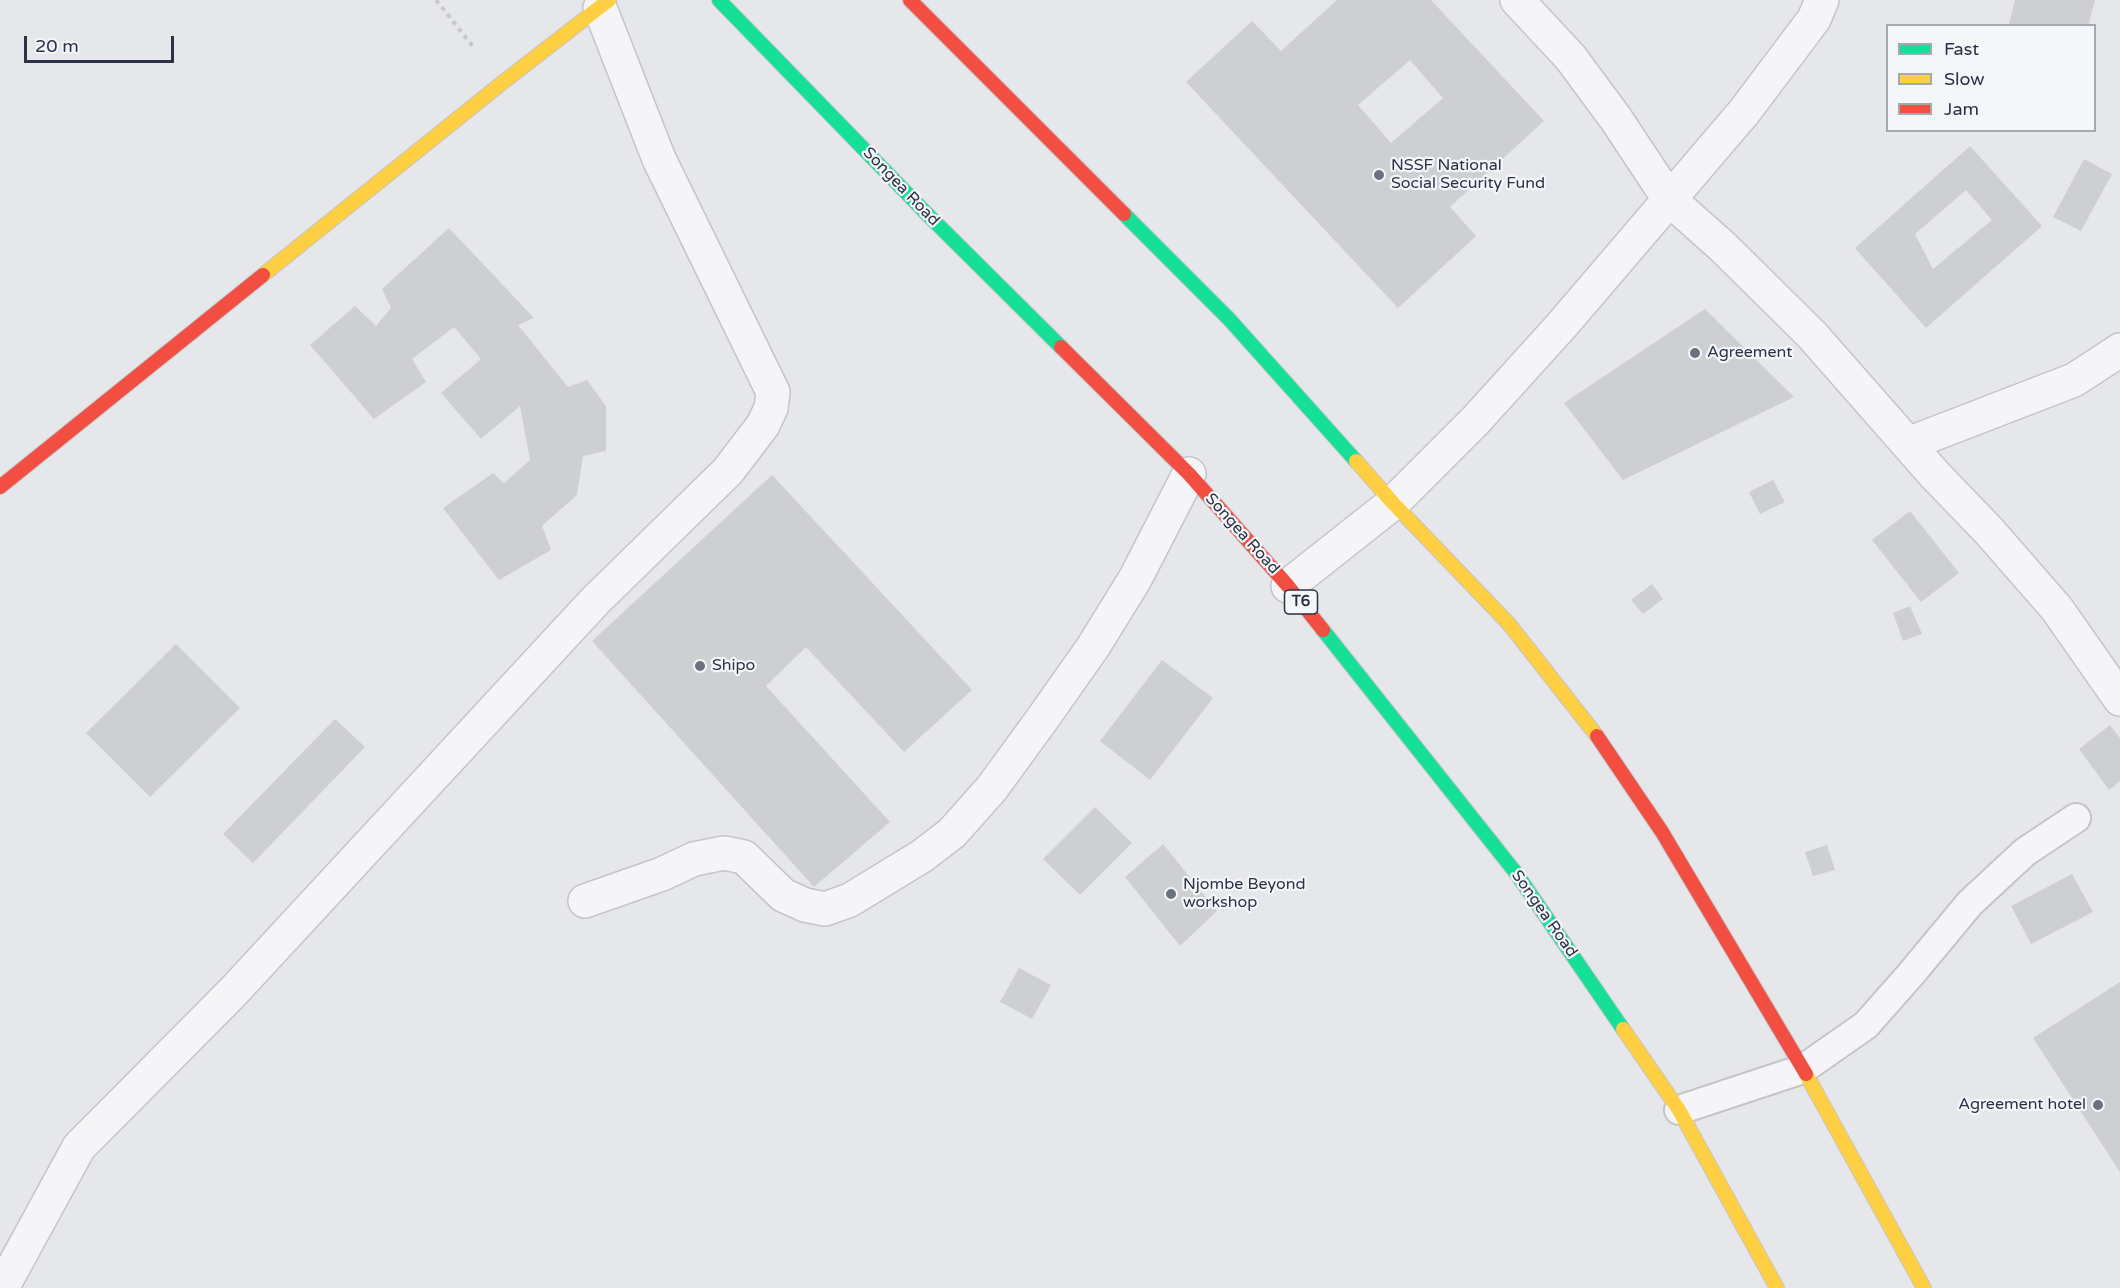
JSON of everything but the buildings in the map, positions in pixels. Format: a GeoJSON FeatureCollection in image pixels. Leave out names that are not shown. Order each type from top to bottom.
{"type":"FeatureCollection","features":[{"type":"Feature","properties":{"kind":"main road","name":"Songea Road"},"geometry":{"type":"LineString","coordinates":[[719,0],[926,213],[1189,474],[1288,586],[1516,873],[1679,1110],[1777,1288]]}},
{"type":"Feature","properties":{"kind":"main road"},"geometry":{"type":"LineString","coordinates":[[910,0],[1229,319],[1393,503],[1509,624],[1592,729],[1662,832],[1803,1069],[1924,1288]]}},
{"type":"Feature","properties":{"kind":"main road"},"geometry":{"type":"LineString","coordinates":[[0,487],[502,83],[605,4]]}},
{"type":"Feature","properties":{"kind":"street"},"geometry":{"type":"LineString","coordinates":[[1517,0],[1571,58],[1616,119],[1669,199],[1723,247],[1812,335],[2057,609],[2120,699]]}},
{"type":"Feature","properties":{"kind":"street"},"geometry":{"type":"LineString","coordinates":[[1288,586],[1393,503],[1476,420],[1562,325],[1744,112],[1814,19],[1822,0]]}},
{"type":"Feature","properties":{"kind":"street"},"geometry":{"type":"LineString","coordinates":[[2,1288],[79,1147],[233,992],[595,601],[728,471],[763,424],[771,408],[773,392],[767,376],[740,328],[659,159],[605,4]]}},
{"type":"Feature","properties":{"kind":"street"},"geometry":{"type":"LineString","coordinates":[[1908,444],[2074,380],[2120,350]]}},
{"type":"Feature","properties":{"kind":"street"},"geometry":{"type":"LineString","coordinates":[[585,901],[662,874],[694,859],[724,853],[744,857],[783,895],[806,905],[825,909],[850,900],[922,856],[952,833],[992,788],[1055,700],[1135,579],[1189,474]]}},
{"type":"Feature","properties":{"kind":"street"},"geometry":{"type":"LineString","coordinates":[[0,1236],[34,1227]]}},
{"type":"Feature","properties":{"kind":"lane"},"geometry":{"type":"LineString","coordinates":[[1679,1110],[1803,1069],[1866,1025],[1911,975],[1970,903],[2025,852],[2076,818]]}},
{"type":"Feature","properties":{"kind":"path"},"geometry":{"type":"LineString","coordinates":[[436,0],[502,83]]}},
{"type":"Feature","properties":{"kind":"traffic: fast"},"geometry":{"type":"LineString","coordinates":[[719,0],[926,213],[1061,347]]}},
{"type":"Feature","properties":{"kind":"traffic: fast"},"geometry":{"type":"LineString","coordinates":[[1124,214],[1229,319],[1356,461]]}},
{"type":"Feature","properties":{"kind":"traffic: fast"},"geometry":{"type":"LineString","coordinates":[[1323,630],[1516,873],[1623,1029]]}},
{"type":"Feature","properties":{"kind":"traffic: slow"},"geometry":{"type":"LineString","coordinates":[[263,275],[609,0]]}},
{"type":"Feature","properties":{"kind":"traffic: slow"},"geometry":{"type":"LineString","coordinates":[[1356,461],[1509,624],[1597,736]]}},
{"type":"Feature","properties":{"kind":"traffic: slow"},"geometry":{"type":"LineString","coordinates":[[1623,1029],[1679,1110],[1777,1288]]}},
{"type":"Feature","properties":{"kind":"traffic: slow"},"geometry":{"type":"LineString","coordinates":[[1806,1074],[1924,1288]]}},
{"type":"Feature","properties":{"kind":"traffic: jam"},"geometry":{"type":"LineString","coordinates":[[910,0],[1124,214]]}},
{"type":"Feature","properties":{"kind":"traffic: jam"},"geometry":{"type":"LineString","coordinates":[[0,487],[263,275]]}},
{"type":"Feature","properties":{"kind":"traffic: jam"},"geometry":{"type":"LineString","coordinates":[[1061,347],[1189,474],[1288,586],[1323,630]]}},
{"type":"Feature","properties":{"kind":"traffic: jam"},"geometry":{"type":"LineString","coordinates":[[1597,736],[1662,832],[1806,1074]]}},
{"type":"Feature","properties":{"kind":"place","name":"NSSF National Social Security Fund"},"geometry":{"type":"Point","coordinates":[1379,175]}},
{"type":"Feature","properties":{"kind":"place","name":"Agreement"},"geometry":{"type":"Point","coordinates":[1695,353]}},
{"type":"Feature","properties":{"kind":"place","name":"Shipo"},"geometry":{"type":"Point","coordinates":[700,666]}},
{"type":"Feature","properties":{"kind":"place","name":"Njombe Beyond workshop"},"geometry":{"type":"Point","coordinates":[1171,894]}},
{"type":"Feature","properties":{"kind":"place","name":"Agreement hotel"},"geometry":{"type":"Point","coordinates":[2098,1105]}}]}
